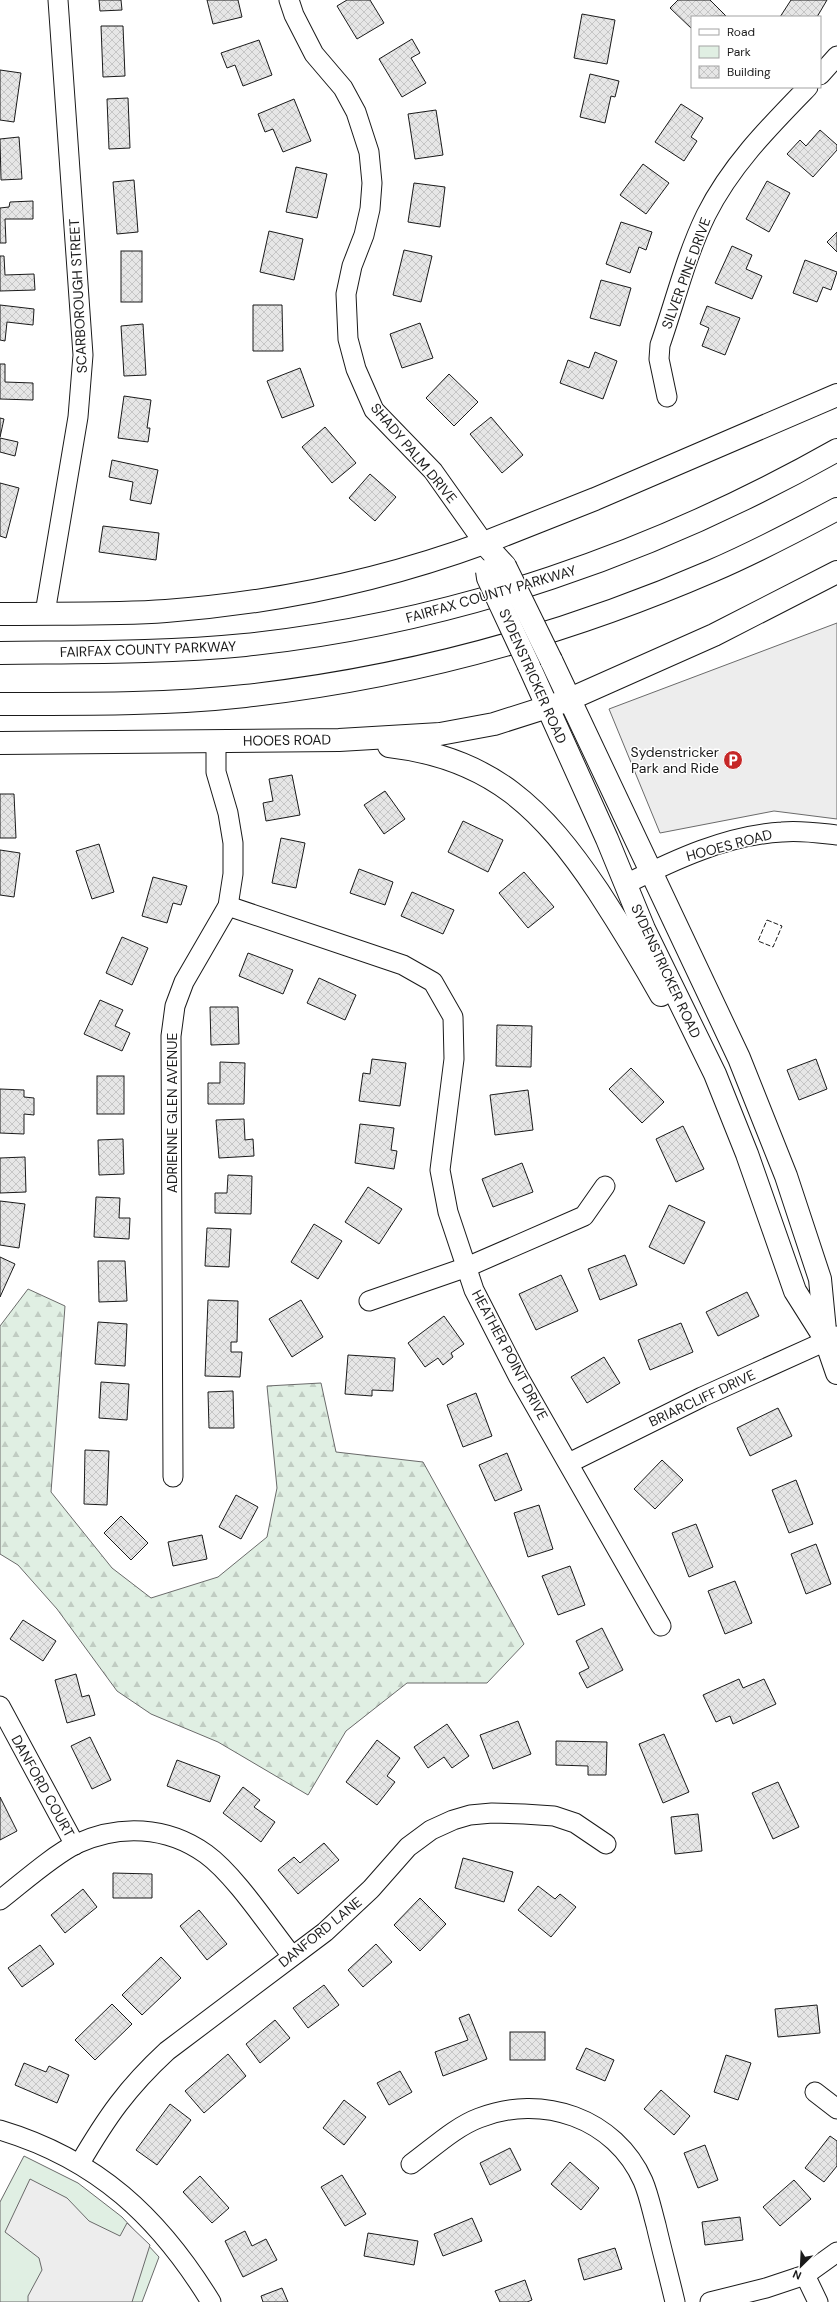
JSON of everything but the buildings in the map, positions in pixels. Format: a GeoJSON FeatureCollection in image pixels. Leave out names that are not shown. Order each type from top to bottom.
{"type":"FeatureCollection","features":[{"type":"Feature","properties":{"kind":"main road"},"geometry":{"type":"LineString","coordinates":[[0,614],[165,611],[259,600],[387,573],[484,543],[595,499],[837,395]]}},
{"type":"Feature","properties":{"kind":"main road","name":"FAIRFAX COUNTY PARKWAY"},"geometry":{"type":"LineString","coordinates":[[0,653],[152,651],[246,645],[348,630],[434,612],[545,580],[665,535],[766,489],[837,450]]}},
{"type":"Feature","properties":{"kind":"main road"},"geometry":{"type":"LineString","coordinates":[[0,704],[109,704],[244,696],[321,686],[436,665],[553,632],[627,606],[712,571],[837,509]]}},
{"type":"Feature","properties":{"kind":"main road","name":"SYDENSTRICKER ROAD"},"geometry":{"type":"LineString","coordinates":[[484,543],[496,568],[550,660],[570,699],[739,1058],[786,1176],[820,1279],[832,1338],[837,1373]]}},
{"type":"Feature","properties":{"kind":"main road","name":"SYDENSTRICKER ROAD"},"geometry":{"type":"LineString","coordinates":[[496,568],[488,578],[626,884],[644,929],[715,1074],[747,1154],[795,1291],[832,1338]]}},
{"type":"Feature","properties":{"kind":"main road","name":"HOOES ROAD"},"geometry":{"type":"LineString","coordinates":[[0,743],[339,740],[459,732],[494,724],[547,708],[570,699],[714,635],[837,572]]}},
{"type":"Feature","properties":{"kind":"main road"},"geometry":{"type":"LineString","coordinates":[[339,740],[414,750],[456,762],[500,784],[536,812],[560,837],[586,873],[627,937],[674,1019],[715,1074]]}},
{"type":"Feature","properties":{"kind":"street","name":"SCARBOROUGH STREET"},"geometry":{"type":"LineString","coordinates":[[45,613],[78,417],[83,354],[58,0]]}},
{"type":"Feature","properties":{"kind":"street","name":"SHADY PALM DRIVE"},"geometry":{"type":"LineString","coordinates":[[289,0],[294,15],[314,54],[343,88],[356,112],[369,152],[372,183],[370,209],[364,235],[352,266],[346,294],[348,339],[356,370],[374,410],[433,471],[484,543]]}},
{"type":"Feature","properties":{"kind":"street"},"geometry":{"type":"LineString","coordinates":[[821,74],[837,56]]}},
{"type":"Feature","properties":{"kind":"street","name":"SILVER PINE DRIVE"},"geometry":{"type":"LineString","coordinates":[[667,397],[659,359],[660,344],[706,214],[739,163],[762,134],[807,88]]}},
{"type":"Feature","properties":{"kind":"street","name":"ADRIENNE GLEN AVENUE"},"geometry":{"type":"LineString","coordinates":[[173,1477],[171,1036],[175,1006],[184,982],[228,906],[233,874],[233,843],[228,813],[216,772],[216,741]]}},
{"type":"Feature","properties":{"kind":"street","name":"HOOES ROAD"},"geometry":{"type":"LineString","coordinates":[[626,884],[689,855],[756,836],[795,831],[837,835]]}},
{"type":"Feature","properties":{"kind":"street","name":"HEATHER POINT DRIVE"},"geometry":{"type":"LineString","coordinates":[[228,906],[402,965],[433,982],[453,1017],[454,1060],[440,1170],[448,1212],[474,1290],[518,1376],[661,1626]]}},
{"type":"Feature","properties":{"kind":"street"},"geometry":{"type":"LineString","coordinates":[[369,1301],[467,1268],[584,1216],[605,1186]]}},
{"type":"Feature","properties":{"kind":"street","name":"BRIARCLIFF DRIVE"},"geometry":{"type":"LineString","coordinates":[[568,1463],[702,1397],[832,1338]]}},
{"type":"Feature","properties":{"kind":"street","name":"DANFORD COURT"},"geometry":{"type":"LineString","coordinates":[[0,1706],[76,1845]]}},
{"type":"Feature","properties":{"kind":"street","name":"DANFORD LANE"},"geometry":{"type":"LineString","coordinates":[[80,2163],[108,2117],[144,2072],[167,2051],[352,1909],[408,1847],[431,1830],[453,1820],[492,1813],[554,1816],[575,1823],[606,1844]]}},
{"type":"Feature","properties":{"kind":"street"},"geometry":{"type":"LineString","coordinates":[[0,1900],[76,1845],[97,1836],[124,1830],[152,1831],[182,1840],[207,1854],[229,1876],[292,1956]]}},
{"type":"Feature","properties":{"kind":"street"},"geometry":{"type":"LineString","coordinates":[[815,2092],[837,2109]]}},
{"type":"Feature","properties":{"kind":"street"},"geometry":{"type":"LineString","coordinates":[[411,2164],[478,2118],[498,2111],[522,2108],[547,2108],[582,2119],[605,2133],[620,2147],[633,2163],[643,2182],[675,2302]]}},
{"type":"Feature","properties":{"kind":"street"},"geometry":{"type":"LineString","coordinates":[[0,2130],[40,2144],[80,2163],[129,2200],[152,2221],[188,2266],[211,2302]]}},
{"type":"Feature","properties":{"kind":"street"},"geometry":{"type":"LineString","coordinates":[[710,2302],[766,2288],[805,2275],[837,2252]]}},
{"type":"Feature","properties":{"kind":"street"},"geometry":{"type":"LineString","coordinates":[[805,2275],[818,2302]]}},
{"type":"Feature","properties":{"kind":"green space"},"geometry":{"type":"Polygon","coordinates":[[[28,1289],[65,1306],[51,1492],[112,1568],[151,1598],[218,1577],[267,1537],[277,1488],[267,1386],[321,1383],[336,1452],[423,1462],[524,1644],[487,1683],[407,1683],[346,1731],[308,1795],[218,1742],[151,1714],[117,1691],[57,1609],[18,1565],[0,1554],[0,1326],[28,1289]]]}},
{"type":"Feature","properties":{"kind":"green space"},"geometry":{"type":"Polygon","coordinates":[[[24,2156],[78,2183],[122,2217],[159,2257],[142,2302],[0,2302],[0,2202],[24,2156]]]}},
{"type":"Feature","properties":{"kind":"shaded area","name":"Sydenstricker Park and Ride"},"geometry":{"type":"Polygon","coordinates":[[[837,623],[837,819],[774,811],[660,833],[609,709],[837,623]]]}},
{"type":"Feature","properties":{"kind":"shaded area"},"geometry":{"type":"Polygon","coordinates":[[[30,2179],[67,2198],[89,2221],[120,2236],[127,2223],[150,2245],[132,2302],[28,2302],[28,2296],[42,2270],[39,2258],[5,2232],[30,2179]]]}},
{"type":"Feature","properties":{"kind":"fence"},"geometry":{"type":"LineString","coordinates":[[767,920],[782,926],[773,947],[758,941],[767,920]]}},
{"type":"Feature","properties":{"kind":"place","name":"Sydenstricker Park and Ride"},"geometry":{"type":"Point","coordinates":[733,760]}}]}
